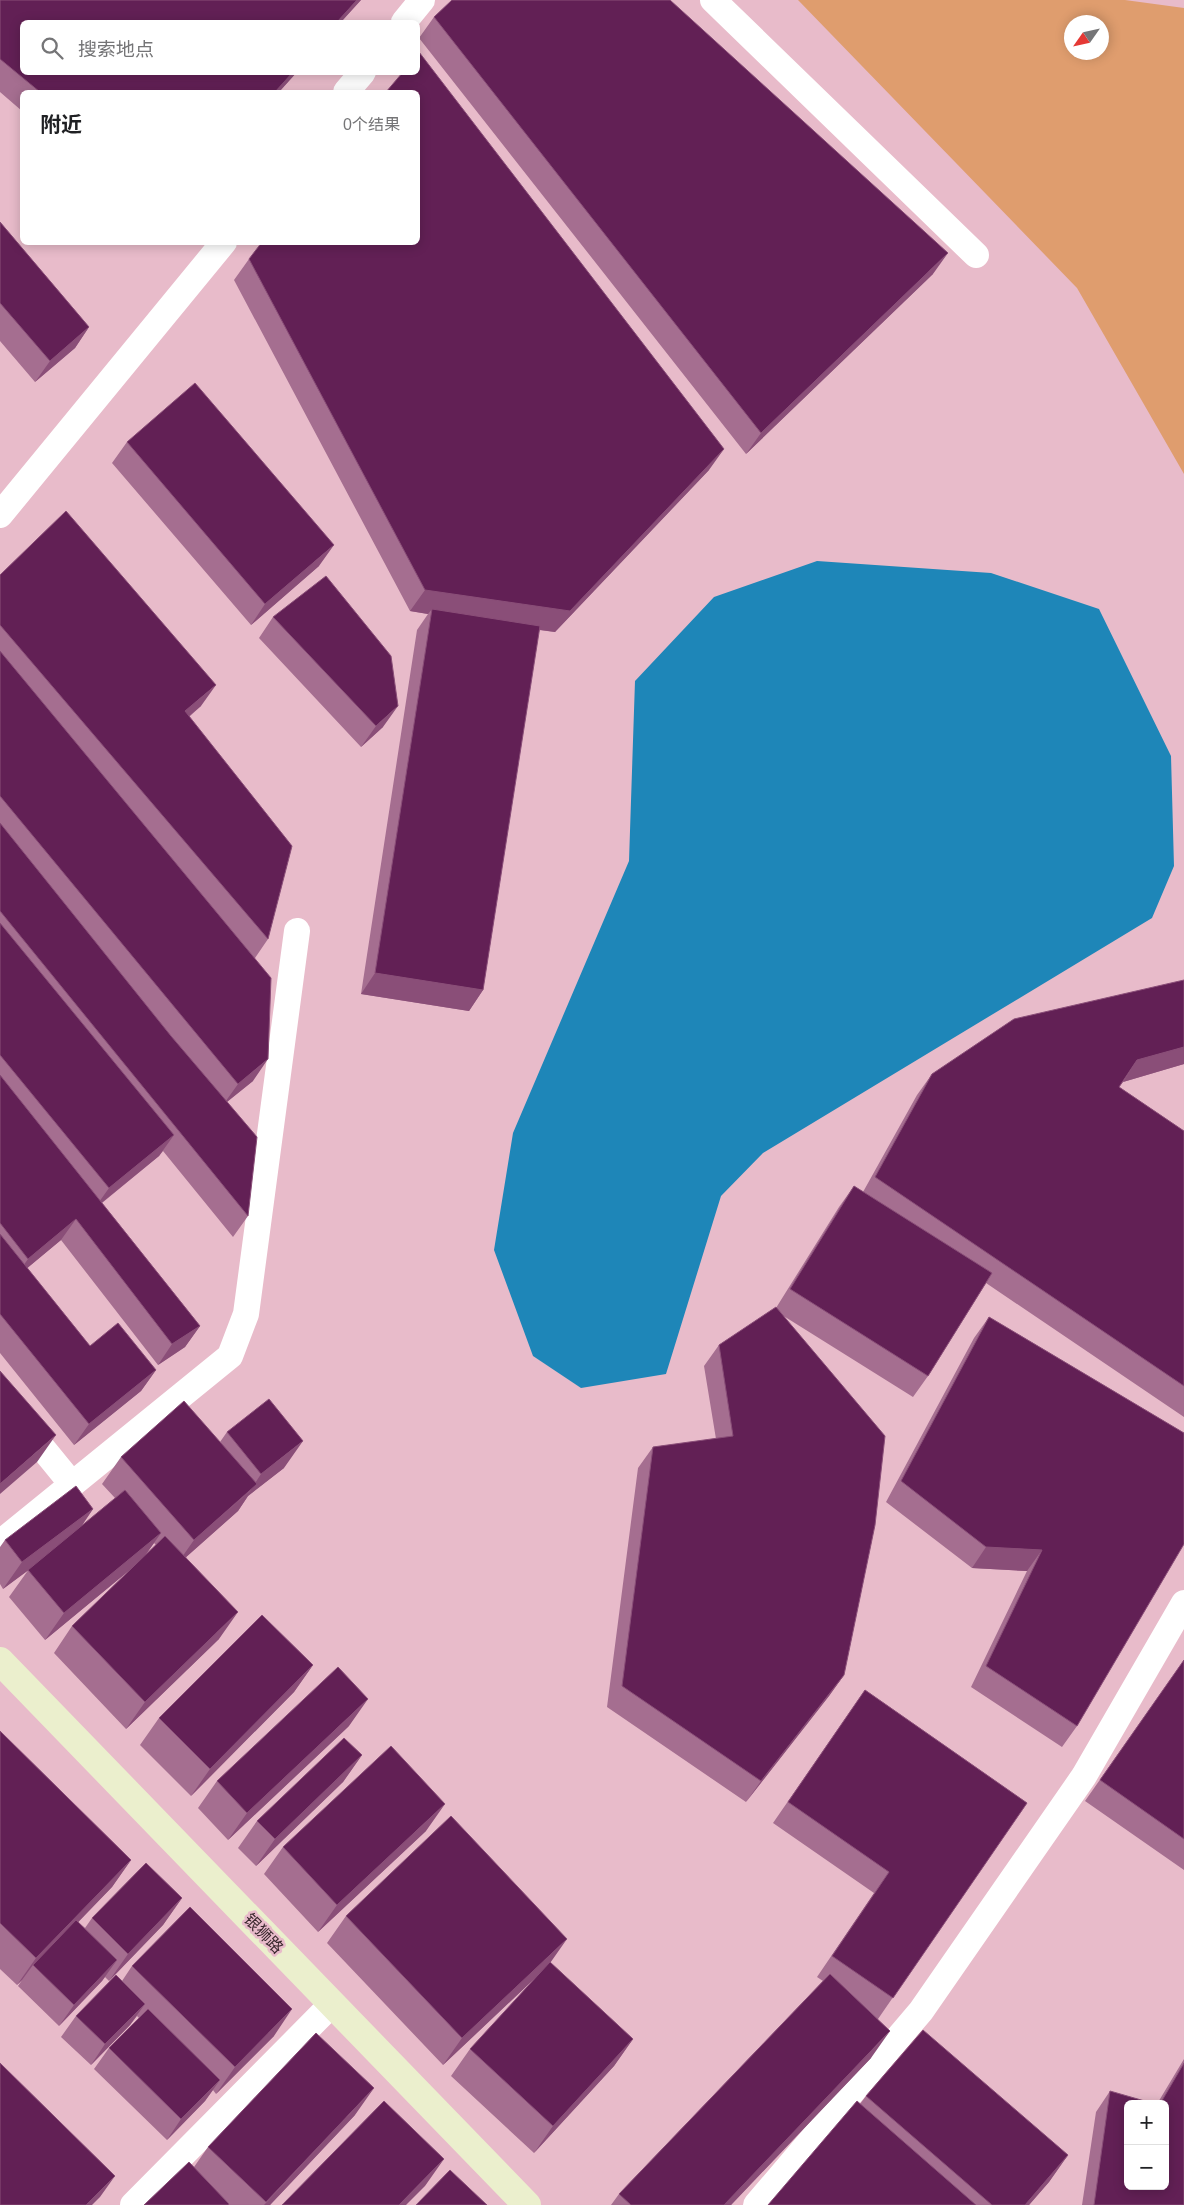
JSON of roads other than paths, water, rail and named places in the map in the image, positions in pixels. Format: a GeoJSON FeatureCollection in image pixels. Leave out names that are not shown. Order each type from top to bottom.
{"type":"FeatureCollection","features":[{"type":"Feature","properties":{"kind":"main road","name":"银狮路"},"geometry":{"type":"LineString","coordinates":[[0,1661],[527,2205]]}},
{"type":"Feature","properties":{"kind":"street"},"geometry":{"type":"LineString","coordinates":[[406,20],[422,0]]}},
{"type":"Feature","properties":{"kind":"street"},"geometry":{"type":"LineString","coordinates":[[713,0],[976,255]]}},
{"type":"Feature","properties":{"kind":"street"},"geometry":{"type":"LineString","coordinates":[[348,90],[360,75]]}},
{"type":"Feature","properties":{"kind":"street"},"geometry":{"type":"LineString","coordinates":[[0,515],[222,245]]}},
{"type":"Feature","properties":{"kind":"street"},"geometry":{"type":"LineString","coordinates":[[0,1543],[71,1483],[230,1356],[246,1314],[297,931]]}},
{"type":"Feature","properties":{"kind":"street"},"geometry":{"type":"LineString","coordinates":[[0,1396],[71,1483]]}},
{"type":"Feature","properties":{"kind":"street"},"geometry":{"type":"LineString","coordinates":[[756,2205],[921,2011],[1084,1776],[1184,1603]]}},
{"type":"Feature","properties":{"kind":"street"},"geometry":{"type":"LineString","coordinates":[[133,2205],[332,2004]]}},
{"type":"Feature","properties":{"kind":"street"},"geometry":{"type":"LineString","coordinates":[[169,2169],[188,2187]]}},
{"type":"Feature","properties":{"kind":"water"},"geometry":{"type":"Polygon","coordinates":[[[817,561],[991,573],[1099,609],[1171,756],[1174,866],[1152,918],[763,1153],[721,1196],[666,1374],[581,1388],[533,1356],[494,1250],[513,1133],[629,861],[635,681],[714,597],[817,561]]]}}]}
